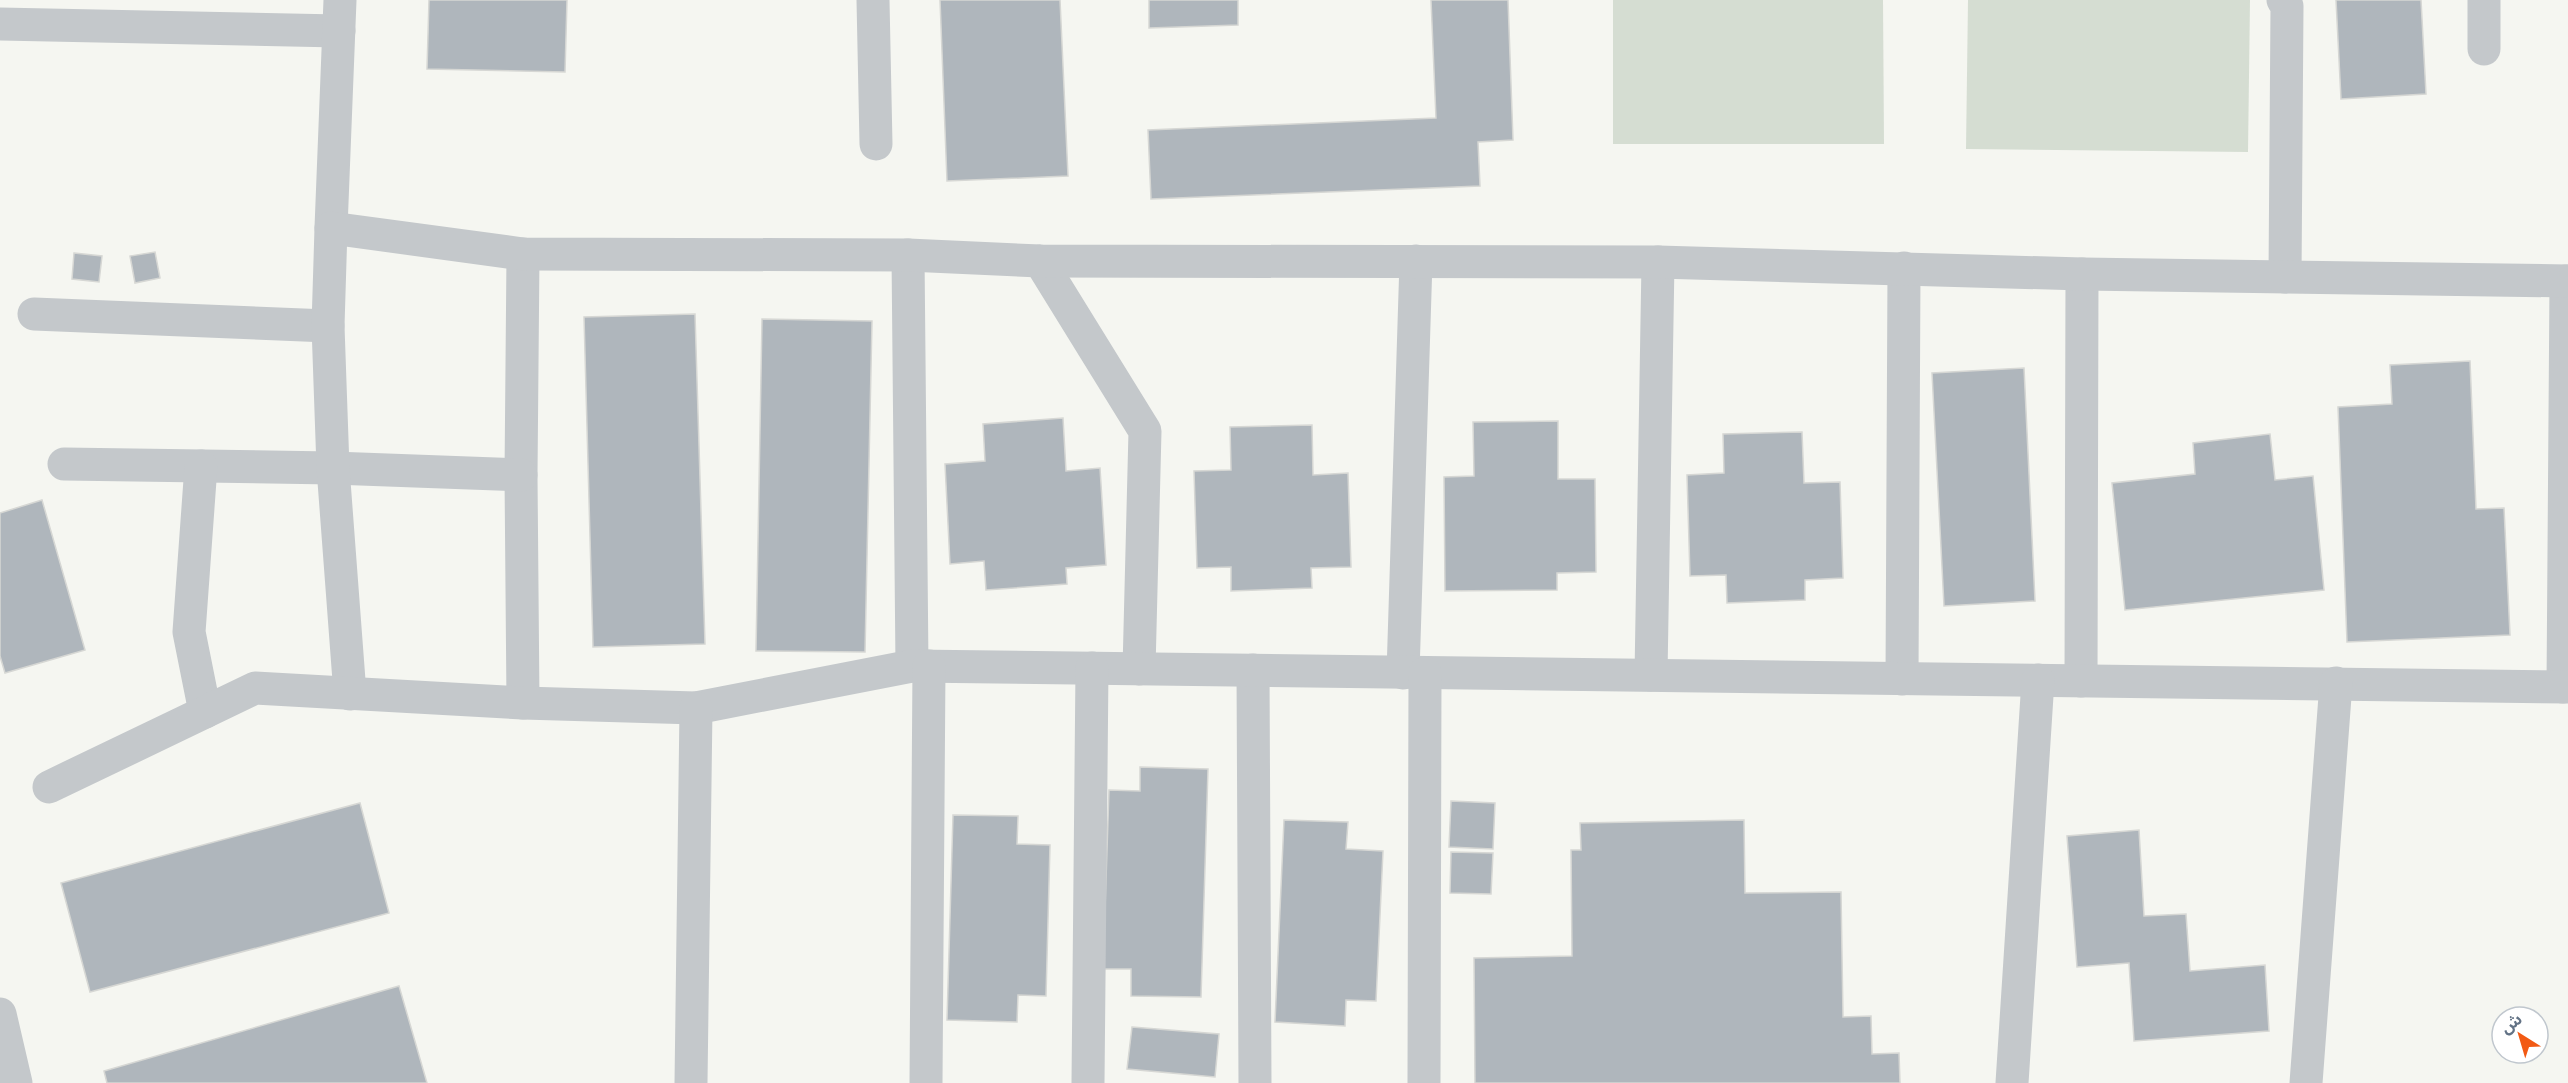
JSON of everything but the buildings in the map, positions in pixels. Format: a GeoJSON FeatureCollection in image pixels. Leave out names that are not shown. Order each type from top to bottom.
{"type":"FeatureCollection","features":[{"type":"Feature","properties":{"kind":"street"},"geometry":{"type":"LineString","coordinates":[[873,0],[876,144]]}},
{"type":"Feature","properties":{"kind":"street"},"geometry":{"type":"LineString","coordinates":[[2283,0],[2287,6],[2285,277]]}},
{"type":"Feature","properties":{"kind":"street"},"geometry":{"type":"LineString","coordinates":[[2484,0],[2484,49]]}},
{"type":"Feature","properties":{"kind":"street"},"geometry":{"type":"LineString","coordinates":[[0,24],[340,16],[328,326],[333,468],[350,694]]}},
{"type":"Feature","properties":{"kind":"street"},"geometry":{"type":"LineString","coordinates":[[49,787],[255,688],[523,703],[696,708],[921,666],[2566,687],[2567,281],[2082,274],[1658,262],[1040,261],[908,255],[523,254],[331,228]]}},
{"type":"Feature","properties":{"kind":"street"},"geometry":{"type":"LineString","coordinates":[[523,254],[521,475],[523,703]]}},
{"type":"Feature","properties":{"kind":"street"},"geometry":{"type":"LineString","coordinates":[[908,255],[921,666],[926,1083]]}},
{"type":"Feature","properties":{"kind":"street"},"geometry":{"type":"LineString","coordinates":[[1040,261],[1145,431],[1139,669]]}},
{"type":"Feature","properties":{"kind":"street"},"geometry":{"type":"LineString","coordinates":[[1416,261],[1414,673],[1424,1083]]}},
{"type":"Feature","properties":{"kind":"street"},"geometry":{"type":"LineString","coordinates":[[1651,675],[1658,262]]}},
{"type":"Feature","properties":{"kind":"street"},"geometry":{"type":"LineString","coordinates":[[1902,679],[1904,268]]}},
{"type":"Feature","properties":{"kind":"street"},"geometry":{"type":"LineString","coordinates":[[2081,681],[2082,274]]}},
{"type":"Feature","properties":{"kind":"street"},"geometry":{"type":"LineString","coordinates":[[34,314],[328,326]]}},
{"type":"Feature","properties":{"kind":"street"},"geometry":{"type":"LineString","coordinates":[[64,464],[333,468],[521,475]]}},
{"type":"Feature","properties":{"kind":"street"},"geometry":{"type":"LineString","coordinates":[[201,466],[189,632],[205,712]]}},
{"type":"Feature","properties":{"kind":"street"},"geometry":{"type":"LineString","coordinates":[[1088,1083],[1092,668]]}},
{"type":"Feature","properties":{"kind":"street"},"geometry":{"type":"LineString","coordinates":[[1253,670],[1255,1083]]}},
{"type":"Feature","properties":{"kind":"street"},"geometry":{"type":"LineString","coordinates":[[2012,1083],[2038,680]]}},
{"type":"Feature","properties":{"kind":"street"},"geometry":{"type":"LineString","coordinates":[[2306,1083],[2336,684]]}},
{"type":"Feature","properties":{"kind":"street"},"geometry":{"type":"LineString","coordinates":[[691,1083],[696,708]]}},
{"type":"Feature","properties":{"kind":"street"},"geometry":{"type":"LineString","coordinates":[[0,1014],[16,1083]]}},
{"type":"Feature","properties":{"kind":"shaded area"},"geometry":{"type":"Polygon","coordinates":[[[1613,0],[1883,0],[1884,144],[1613,144],[1613,0]]]}},
{"type":"Feature","properties":{"kind":"shaded area"},"geometry":{"type":"Polygon","coordinates":[[[1968,0],[2250,0],[2248,152],[1966,149],[1968,0]]]}}]}
